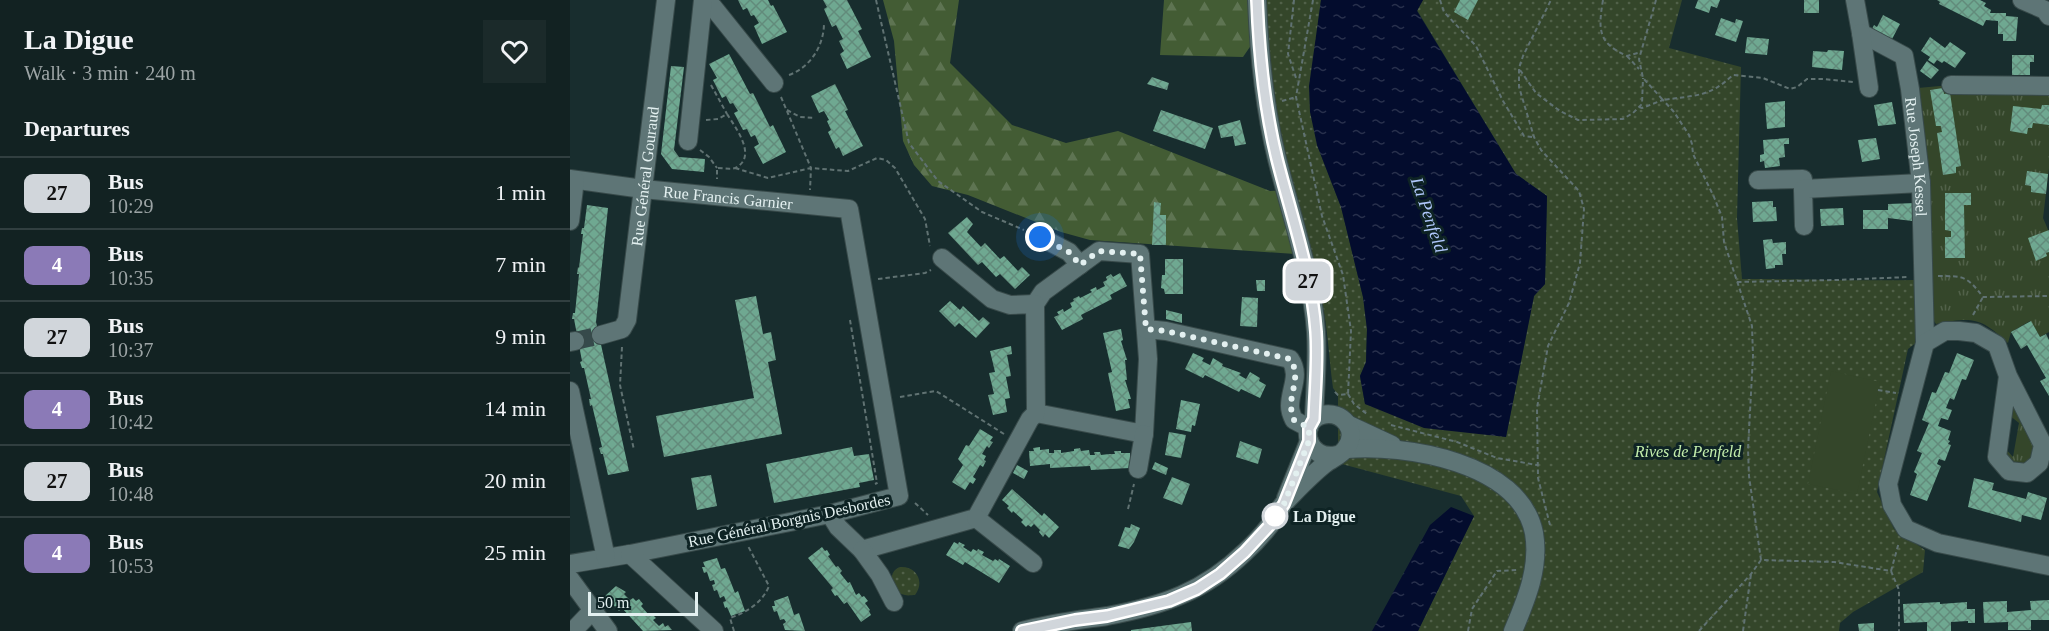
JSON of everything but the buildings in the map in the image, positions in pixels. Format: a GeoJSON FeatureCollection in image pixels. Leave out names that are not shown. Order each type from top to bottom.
{"type":"FeatureCollection","features":[{"type":"Feature","properties":{"kind":"street","name":"Rue Général Gouraud"},"geometry":{"type":"LineString","coordinates":[[622,329],[627,320],[666,0]]}},
{"type":"Feature","properties":{"kind":"street"},"geometry":{"type":"LineString","coordinates":[[688,141],[704,0]]}},
{"type":"Feature","properties":{"kind":"street"},"geometry":{"type":"LineString","coordinates":[[704,0],[713,7],[774,83]]}},
{"type":"Feature","properties":{"kind":"street"},"geometry":{"type":"LineString","coordinates":[[1257,0],[1259,56],[1265,102],[1313,307],[1316,333],[1316,375],[1311,429],[1312,448],[1323,456],[1362,447],[1407,452],[1461,464],[1480,471],[1505,486],[1524,511],[1534,533],[1530,592],[1513,631]]}},
{"type":"Feature","properties":{"kind":"street"},"geometry":{"type":"LineString","coordinates":[[1855,0],[1869,85]]}},
{"type":"Feature","properties":{"kind":"street","name":"Rue Joseph Kessel"},"geometry":{"type":"LineString","coordinates":[[1861,33],[1904,56],[1921,183],[1925,342],[1888,484],[1892,505],[1906,529]]}},
{"type":"Feature","properties":{"kind":"street"},"geometry":{"type":"LineString","coordinates":[[1951,85],[2049,86]]}},
{"type":"Feature","properties":{"kind":"street","name":"Rue Francis Garnier"},"geometry":{"type":"LineString","coordinates":[[573,179],[643,189],[849,209]]}},
{"type":"Feature","properties":{"kind":"street"},"geometry":{"type":"LineString","coordinates":[[570,221],[573,179]]}},
{"type":"Feature","properties":{"kind":"street"},"geometry":{"type":"LineString","coordinates":[[1758,180],[1803,179],[1804,226]]}},
{"type":"Feature","properties":{"kind":"street"},"geometry":{"type":"LineString","coordinates":[[1803,189],[1921,183]]}},
{"type":"Feature","properties":{"kind":"street","name":"Rue Général Borgnis Desbordes"},"geometry":{"type":"LineString","coordinates":[[570,564],[830,514],[899,496],[849,209]]}},
{"type":"Feature","properties":{"kind":"street"},"geometry":{"type":"LineString","coordinates":[[1040,237],[1069,252],[1080,265]]}},
{"type":"Feature","properties":{"kind":"street"},"geometry":{"type":"LineString","coordinates":[[862,550],[976,518],[1017,441],[1036,413],[1035,304],[1043,292],[1099,251],[1140,254],[1148,359],[1144,434],[1138,469]]}},
{"type":"Feature","properties":{"kind":"street"},"geometry":{"type":"LineString","coordinates":[[942,258],[992,299],[1010,304],[1035,304]]}},
{"type":"Feature","properties":{"kind":"street"},"geometry":{"type":"LineString","coordinates":[[601,335],[622,329]]}},
{"type":"Feature","properties":{"kind":"street"},"geometry":{"type":"LineString","coordinates":[[1146,329],[1166,331],[1290,359],[1295,366],[1296,377],[1290,407],[1291,413],[1294,420],[1311,429]]}},
{"type":"Feature","properties":{"kind":"street"},"geometry":{"type":"LineString","coordinates":[[1925,342],[1945,332],[1969,332],[1989,339],[1997,345],[2008,376],[2043,445],[2039,463],[2027,473],[2009,471],[1997,457],[2008,376]]}},
{"type":"Feature","properties":{"kind":"street"},"geometry":{"type":"LineString","coordinates":[[1022,631],[1107,616],[1159,603],[1218,583],[1269,526],[1284,504],[1324,465],[1342,452],[1350,439],[1343,420],[1316,375]]}},
{"type":"Feature","properties":{"kind":"street"},"geometry":{"type":"LineString","coordinates":[[570,391],[606,558]]}},
{"type":"Feature","properties":{"kind":"street"},"geometry":{"type":"LineString","coordinates":[[1036,413],[1144,434]]}},
{"type":"Feature","properties":{"kind":"street"},"geometry":{"type":"LineString","coordinates":[[1284,504],[1311,429],[1324,414],[1343,420],[1407,452]]}},
{"type":"Feature","properties":{"kind":"street"},"geometry":{"type":"LineString","coordinates":[[830,514],[838,527],[862,550],[880,575],[894,602]]}},
{"type":"Feature","properties":{"kind":"street"},"geometry":{"type":"LineString","coordinates":[[976,518],[1033,563]]}},
{"type":"Feature","properties":{"kind":"street"},"geometry":{"type":"LineString","coordinates":[[1906,529],[1938,543],[2049,566]]}},
{"type":"Feature","properties":{"kind":"street"},"geometry":{"type":"LineString","coordinates":[[630,554],[714,631]]}},
{"type":"Feature","properties":{"kind":"street"},"geometry":{"type":"LineString","coordinates":[[570,579],[608,631]]}},
{"type":"Feature","properties":{"kind":"street"},"geometry":{"type":"LineString","coordinates":[[573,631],[592,611]]}},
{"type":"Feature","properties":{"kind":"path"},"geometry":{"type":"LineString","coordinates":[[876,0],[909,143],[938,181],[982,212],[1040,237]]}},
{"type":"Feature","properties":{"kind":"path"},"geometry":{"type":"LineString","coordinates":[[1294,0],[1288,54],[1298,84]]}},
{"type":"Feature","properties":{"kind":"path"},"geometry":{"type":"LineString","coordinates":[[1313,0],[1296,97],[1322,216],[1343,276],[1351,331],[1348,394],[1354,404],[1370,416]]}},
{"type":"Feature","properties":{"kind":"path"},"geometry":{"type":"LineString","coordinates":[[1440,0],[1444,12],[1476,46],[1503,101],[1524,136],[1534,137]]}},
{"type":"Feature","properties":{"kind":"path"},"geometry":{"type":"LineString","coordinates":[[1550,526],[1538,478],[1537,408],[1548,346],[1569,303],[1580,263],[1584,209],[1579,191],[1540,150],[1519,87],[1519,68],[1522,56],[1551,0]]}},
{"type":"Feature","properties":{"kind":"path"},"geometry":{"type":"LineString","coordinates":[[1519,68],[1536,93],[1560,111],[1578,120],[1623,119],[1639,107],[1643,98],[1643,78],[1640,70],[1627,56],[1607,45],[1602,34],[1603,0]]}},
{"type":"Feature","properties":{"kind":"path"},"geometry":{"type":"LineString","coordinates":[[1640,70],[1641,51],[1656,0]]}},
{"type":"Feature","properties":{"kind":"path"},"geometry":{"type":"LineString","coordinates":[[811,180],[811,168],[774,83],[807,65],[820,42],[824,32],[824,23]]}},
{"type":"Feature","properties":{"kind":"path"},"geometry":{"type":"LineString","coordinates":[[1627,56],[1641,51]]}},
{"type":"Feature","properties":{"kind":"path"},"geometry":{"type":"LineString","coordinates":[[1639,107],[1663,100],[1708,94],[1719,88],[1733,75],[1763,78],[1790,89],[1797,87],[1807,79],[1869,85]]}},
{"type":"Feature","properties":{"kind":"path"},"geometry":{"type":"LineString","coordinates":[[696,77],[708,79],[745,144],[744,157],[735,168]]}},
{"type":"Feature","properties":{"kind":"path"},"geometry":{"type":"LineString","coordinates":[[1643,78],[1674,112],[1689,135],[1693,154],[1722,217],[1724,242],[1752,326],[1748,458],[1761,560],[1699,631]]}},
{"type":"Feature","properties":{"kind":"path"},"geometry":{"type":"LineString","coordinates":[[787,110],[800,117],[815,118]]}},
{"type":"Feature","properties":{"kind":"path"},"geometry":{"type":"LineString","coordinates":[[691,118],[707,120],[727,114]]}},
{"type":"Feature","properties":{"kind":"path"},"geometry":{"type":"LineString","coordinates":[[688,141],[709,158],[717,168],[716,196]]}},
{"type":"Feature","properties":{"kind":"path"},"geometry":{"type":"LineString","coordinates":[[717,168],[747,170],[768,178],[811,168],[848,171],[877,158],[886,160],[895,168],[925,219],[931,250],[942,258]]}},
{"type":"Feature","properties":{"kind":"path"},"geometry":{"type":"LineString","coordinates":[[893,278],[926,273]]}},
{"type":"Feature","properties":{"kind":"path"},"geometry":{"type":"LineString","coordinates":[[1737,282],[1962,276],[1971,281],[1983,297]]}},
{"type":"Feature","properties":{"kind":"path"},"geometry":{"type":"LineString","coordinates":[[1983,297],[2049,296]]}},
{"type":"Feature","properties":{"kind":"path"},"geometry":{"type":"LineString","coordinates":[[1969,332],[1974,312],[1983,297]]}},
{"type":"Feature","properties":{"kind":"path"},"geometry":{"type":"LineString","coordinates":[[850,318],[878,483],[868,487],[872,504]]}},
{"type":"Feature","properties":{"kind":"path"},"geometry":{"type":"LineString","coordinates":[[622,329],[620,385],[634,450]]}},
{"type":"Feature","properties":{"kind":"path"},"geometry":{"type":"LineString","coordinates":[[1325,393],[1332,390],[1338,394],[1348,394]]}},
{"type":"Feature","properties":{"kind":"path"},"geometry":{"type":"LineString","coordinates":[[913,395],[936,391],[1017,441]]}},
{"type":"Feature","properties":{"kind":"path"},"geometry":{"type":"LineString","coordinates":[[1385,423],[1457,442],[1497,458],[1537,465]]}},
{"type":"Feature","properties":{"kind":"path"},"geometry":{"type":"LineString","coordinates":[[1128,509],[1138,469]]}},
{"type":"Feature","properties":{"kind":"path"},"geometry":{"type":"LineString","coordinates":[[909,500],[929,516]]}},
{"type":"Feature","properties":{"kind":"path"},"geometry":{"type":"LineString","coordinates":[[1899,631],[1899,590],[1891,571],[1898,544],[1906,529]]}},
{"type":"Feature","properties":{"kind":"path"},"geometry":{"type":"LineString","coordinates":[[734,631],[730,618],[748,611],[768,590],[769,585],[747,542]]}},
{"type":"Feature","properties":{"kind":"path"},"geometry":{"type":"LineString","coordinates":[[1761,560],[1834,562],[1891,571]]}},
{"type":"Feature","properties":{"kind":"path"},"geometry":{"type":"LineString","coordinates":[[1468,631],[1472,609],[1497,571],[1508,569],[1533,572]]}},
{"type":"Feature","properties":{"kind":"path"},"geometry":{"type":"LineString","coordinates":[[1743,631],[1751,574]]}},
{"type":"Feature","properties":{"kind":"green space"},"geometry":{"type":"Polygon","coordinates":[[[883,0],[959,0],[950,63],[1012,125],[1066,143],[1118,131],[1270,191],[1294,190],[1310,255],[1090,240],[1061,232],[968,195],[932,186],[914,165],[903,141],[894,41],[883,0]]]}},
{"type":"Feature","properties":{"kind":"green space"},"geometry":{"type":"Polygon","coordinates":[[[1164,0],[1267,0],[1267,22],[1243,57],[1160,55],[1164,0]]]}},
{"type":"Feature","properties":{"kind":"green space","name":"Rives de Penfeld"},"geometry":{"type":"Polygon","coordinates":[[[1267,0],[1321,0],[1316,43],[1317,145],[1341,207],[1363,297],[1367,329],[1366,362],[1360,376],[1365,404],[1506,437],[1534,296],[1545,284],[1547,196],[1516,174],[1417,10],[1423,0],[1682,0],[1669,48],[1741,67],[1737,218],[1742,279],[1915,280],[1917,342],[1908,349],[1877,492],[1894,529],[1925,550],[1923,572],[1853,612],[1840,623],[1839,631],[1418,631],[1474,516],[1461,496],[1338,463],[1338,395],[1333,388],[1322,302],[1277,114],[1271,76],[1267,0]]]}},
{"type":"Feature","properties":{"kind":"green space"},"geometry":{"type":"Polygon","coordinates":[[[1951,85],[2049,89],[2049,168],[2043,218],[2049,232],[2049,332],[2040,337],[2030,321],[2011,332],[2008,343],[1990,328],[1975,321],[1959,320],[1936,324],[1932,318],[1930,186],[1918,88],[1951,85]]]}},
{"type":"Feature","properties":{"kind":"green space"},"geometry":{"type":"Polygon","coordinates":[[[1831,371],[1880,382],[1857,494],[1808,484],[1831,371]]]}},
{"type":"Feature","properties":{"kind":"green space"},"geometry":{"type":"Polygon","coordinates":[[[2016,406],[2033,438],[2036,456],[2025,466],[2008,462],[2004,447],[2013,457],[2019,423],[2009,415],[2012,407],[2016,406]]]}},
{"type":"Feature","properties":{"kind":"green space"},"geometry":{"type":"Polygon","coordinates":[[[900,567],[911,569],[918,576],[919,585],[915,595],[900,593],[894,587],[893,573],[900,567]]]}},
{"type":"Feature","properties":{"kind":"water","name":"La Penfeld"},"geometry":{"type":"Polygon","coordinates":[[[1321,0],[1423,0],[1417,11],[1516,174],[1547,196],[1545,284],[1534,296],[1506,437],[1424,428],[1365,404],[1360,376],[1366,362],[1367,329],[1363,297],[1341,207],[1317,145],[1310,112],[1309,86],[1321,0]]]}},
{"type":"Feature","properties":{"kind":"water"},"geometry":{"type":"Polygon","coordinates":[[[1451,507],[1474,516],[1418,631],[1372,631],[1430,525],[1451,507]]]}},
{"type":"Feature","properties":{"kind":"tunnel"},"geometry":{"type":"LineString","coordinates":[[575,341],[601,335]]}},
{"type":"Feature","properties":{"kind":"bus line","name":"27"},"geometry":{"type":"LineString","coordinates":[[1022,631],[1107,616],[1169,601],[1197,589],[1220,574],[1269,526],[1284,504],[1309,441],[1309,428],[1314,419],[1316,375],[1316,333],[1313,307],[1265,102],[1259,56],[1257,0]]}},
{"type":"Feature","properties":{"kind":"place","name":"La Digue"},"geometry":{"type":"Point","coordinates":[1275,516]}},
{"type":"Feature","properties":{"kind":"route"},"geometry":{"type":"LineString","coordinates":[[1040,237],[1069,252],[1080,265],[1099,251],[1140,254],[1146,329],[1166,331],[1290,359],[1295,366],[1296,377],[1290,407],[1294,420],[1309,428],[1309,441],[1284,504],[1275,516]]}}]}
